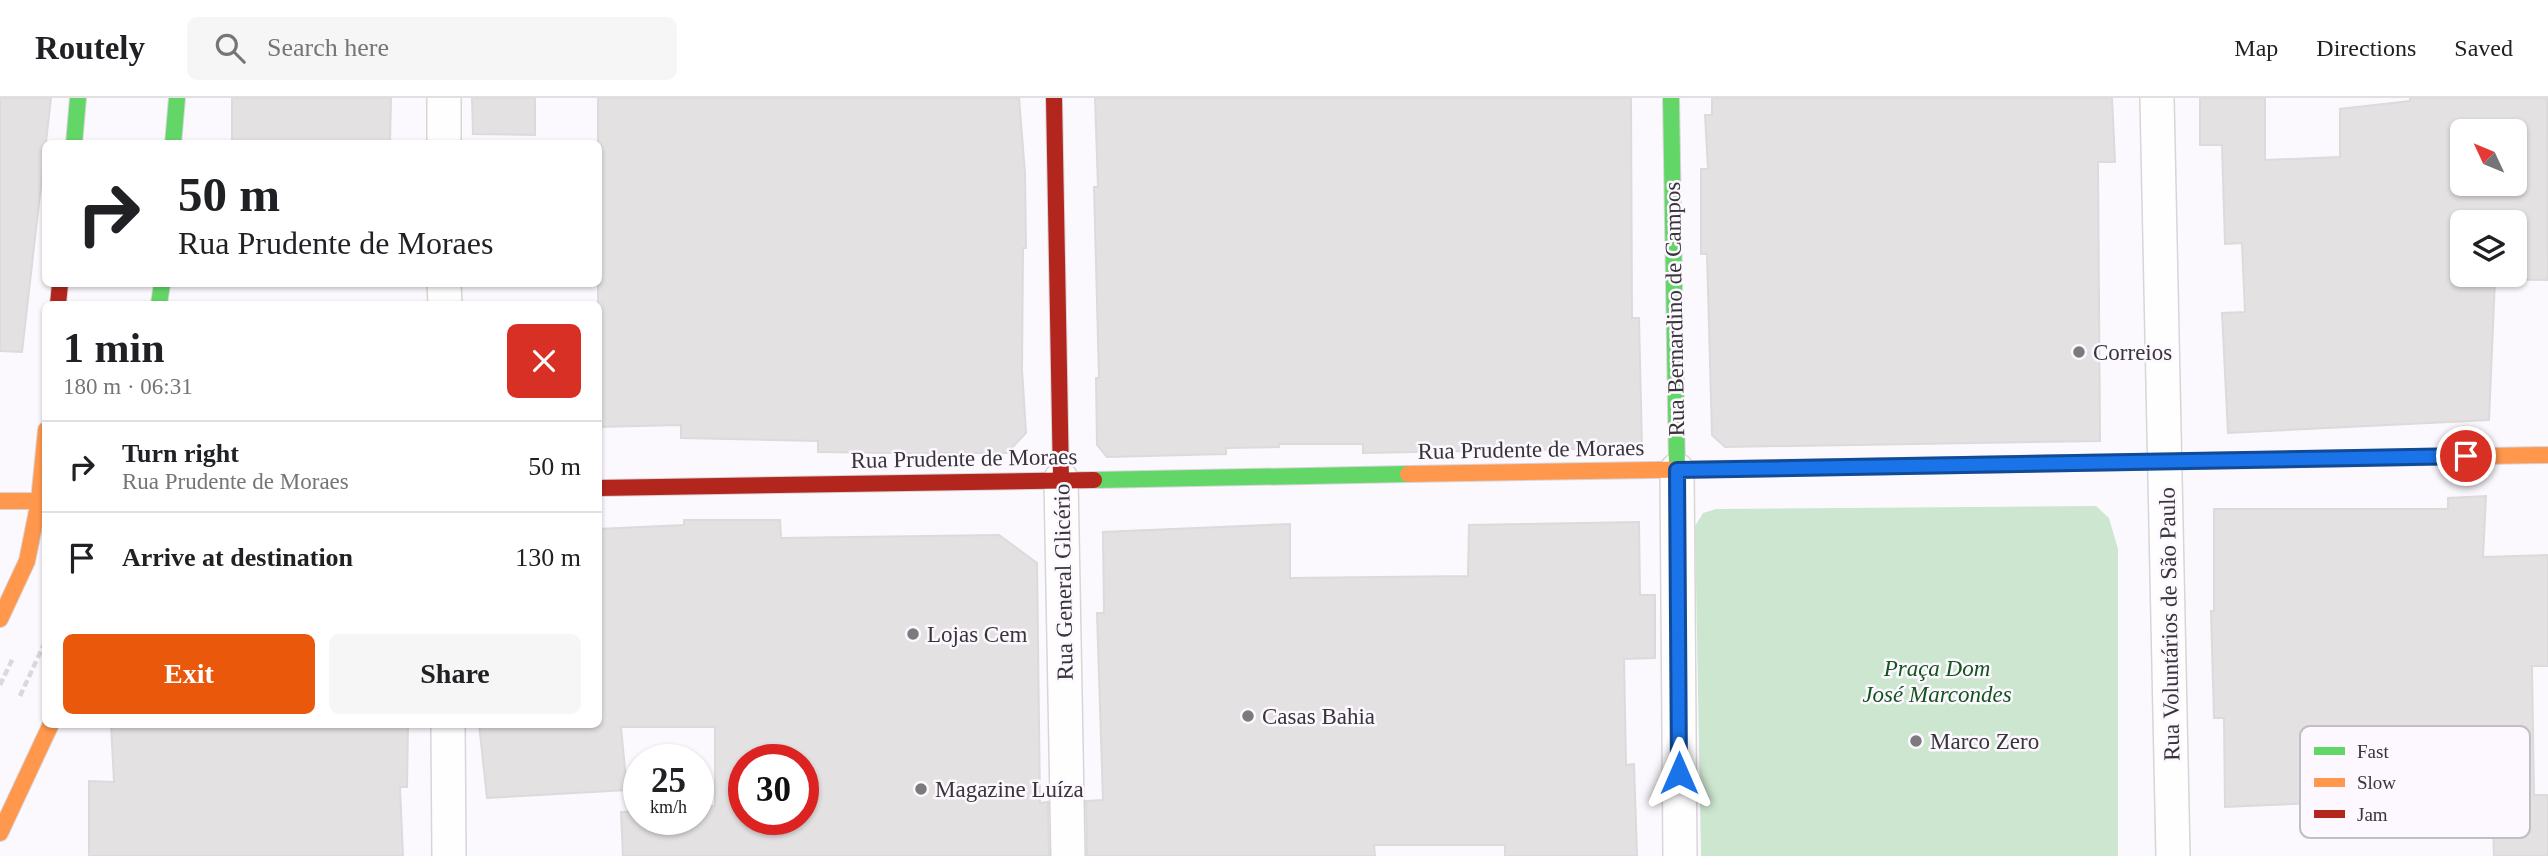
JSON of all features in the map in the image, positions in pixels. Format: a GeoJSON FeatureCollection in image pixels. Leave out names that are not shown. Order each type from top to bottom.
{"type":"FeatureCollection","features":[{"type":"Feature","properties":{"kind":"street"},"geometry":{"type":"LineString","coordinates":[[74,140],[78,98]]}},
{"type":"Feature","properties":{"kind":"street"},"geometry":{"type":"LineString","coordinates":[[173,140],[177,98]]}},
{"type":"Feature","properties":{"kind":"street"},"geometry":{"type":"LineString","coordinates":[[444,98],[444,140]]}},
{"type":"Feature","properties":{"kind":"street","name":"Rua General Glicério"},"geometry":{"type":"LineString","coordinates":[[1054,98],[1068,856]]}},
{"type":"Feature","properties":{"kind":"street","name":"Rua Bernardino de Campos"},"geometry":{"type":"LineString","coordinates":[[1671,98],[1679,856]]}},
{"type":"Feature","properties":{"kind":"street","name":"Rua Voluntários de São Paulo"},"geometry":{"type":"LineString","coordinates":[[2157,98],[2173,856]]}},
{"type":"Feature","properties":{"kind":"street","name":"Rua Prudente de Moraes"},"geometry":{"type":"LineString","coordinates":[[602,488],[2548,455]]}},
{"type":"Feature","properties":{"kind":"street"},"geometry":{"type":"LineString","coordinates":[[0,501],[42,501],[27,561],[0,620]]}},
{"type":"Feature","properties":{"kind":"street"},"geometry":{"type":"LineString","coordinates":[[0,833],[49,728]]}},
{"type":"Feature","properties":{"kind":"street"},"geometry":{"type":"LineString","coordinates":[[447,728],[449,856]]}},
{"type":"Feature","properties":{"kind":"path"},"geometry":{"type":"LineString","coordinates":[[17,702],[42,649]]}},
{"type":"Feature","properties":{"kind":"green space","name":"Praça Dom José Marcondes"},"geometry":{"type":"Polygon","coordinates":[[[2096,506],[2109,518],[2118,549],[2118,856],[1701,856],[1695,526],[1703,513],[1716,509],[2096,506]]]}},
{"type":"Feature","properties":{"kind":"building"},"geometry":{"type":"Polygon","coordinates":[[[0,98],[51,98],[46,140],[42,140],[42,177],[22,352],[0,351],[0,98]]]}},
{"type":"Feature","properties":{"kind":"building"},"geometry":{"type":"Polygon","coordinates":[[[232,98],[391,98],[390,140],[232,140],[232,98]]]}},
{"type":"Feature","properties":{"kind":"building"},"geometry":{"type":"Polygon","coordinates":[[[472,98],[535,98],[535,135],[473,134],[472,98]]]}},
{"type":"Feature","properties":{"kind":"building"},"geometry":{"type":"Polygon","coordinates":[[[598,98],[1019,98],[1025,173],[1026,248],[1023,248],[1022,369],[1026,433],[1007,453],[818,452],[818,441],[681,438],[681,425],[602,427],[602,301],[598,301],[598,287],[602,287],[602,140],[598,140],[598,98]]]}},
{"type":"Feature","properties":{"kind":"building"},"geometry":{"type":"Polygon","coordinates":[[[1095,98],[1631,98],[1632,318],[1639,318],[1642,448],[1363,453],[1363,444],[1279,444],[1279,447],[1226,448],[1226,454],[1107,457],[1097,445],[1096,378],[1099,378],[1094,187],[1098,187],[1095,98]]]}},
{"type":"Feature","properties":{"kind":"building"},"geometry":{"type":"Polygon","coordinates":[[[1712,98],[2112,98],[2115,162],[2098,162],[2100,441],[1725,447],[1712,435],[1707,254],[1701,254],[1701,169],[1708,169],[1705,115],[1712,115],[1712,98]]]}},
{"type":"Feature","properties":{"kind":"building"},"geometry":{"type":"Polygon","coordinates":[[[2200,98],[2265,98],[2265,160],[2340,157],[2340,109],[2410,101],[2410,98],[2547,98],[2548,280],[2527,280],[2527,210],[2450,210],[2450,287],[2495,287],[2489,420],[2228,433],[2222,313],[2245,312],[2242,243],[2225,244],[2222,145],[2200,145],[2200,98]]]}},
{"type":"Feature","properties":{"kind":"building"},"geometry":{"type":"Polygon","coordinates":[[[2486,496],[2483,557],[2548,555],[2548,666],[2532,666],[2534,795],[2548,795],[2548,856],[2494,856],[2493,838],[2530,838],[2530,726],[2300,726],[2300,804],[2225,807],[2224,718],[2214,718],[2211,611],[2214,611],[2214,509],[2448,509],[2448,498],[2486,496]]]}},
{"type":"Feature","properties":{"kind":"building"},"geometry":{"type":"Polygon","coordinates":[[[684,520],[780,520],[781,538],[999,535],[1037,563],[1040,803],[1048,802],[1049,856],[623,856],[621,812],[623,835],[714,835],[715,727],[621,727],[623,790],[487,798],[479,728],[602,728],[602,529],[684,525],[684,520]]]}},
{"type":"Feature","properties":{"kind":"building"},"geometry":{"type":"Polygon","coordinates":[[[1639,522],[1640,595],[1655,595],[1655,658],[1624,659],[1626,765],[1634,764],[1637,856],[1505,856],[1505,845],[1374,845],[1375,856],[1087,856],[1086,801],[1103,800],[1097,613],[1104,613],[1103,532],[1290,524],[1290,578],[1468,576],[1469,525],[1639,522]]]}},
{"type":"Feature","properties":{"kind":"building"},"geometry":{"type":"Polygon","coordinates":[[[111,728],[408,728],[407,787],[400,787],[403,856],[89,856],[89,781],[114,782],[111,728]]]}},
{"type":"Feature","properties":{"kind":"traffic: fast"},"geometry":{"type":"LineString","coordinates":[[74,140],[78,98]]}},
{"type":"Feature","properties":{"kind":"traffic: fast"},"geometry":{"type":"LineString","coordinates":[[173,140],[177,98]]}},
{"type":"Feature","properties":{"kind":"traffic: fast"},"geometry":{"type":"LineString","coordinates":[[1671,98],[1677,470]]}},
{"type":"Feature","properties":{"kind":"traffic: fast"},"geometry":{"type":"LineString","coordinates":[[159,301],[162,287]]}},
{"type":"Feature","properties":{"kind":"traffic: fast"},"geometry":{"type":"LineString","coordinates":[[1094,480],[1408,474]]}},
{"type":"Feature","properties":{"kind":"traffic: slow"},"geometry":{"type":"LineString","coordinates":[[2377,458],[2548,455]]}},
{"type":"Feature","properties":{"kind":"traffic: slow"},"geometry":{"type":"LineString","coordinates":[[1408,474],[1963,465]]}},
{"type":"Feature","properties":{"kind":"traffic: slow"},"geometry":{"type":"LineString","coordinates":[[0,619],[27,561],[42,471]]}},
{"type":"Feature","properties":{"kind":"traffic: slow"},"geometry":{"type":"LineString","coordinates":[[0,501],[42,501]]}},
{"type":"Feature","properties":{"kind":"traffic: slow"},"geometry":{"type":"LineString","coordinates":[[0,833],[49,728]]}},
{"type":"Feature","properties":{"kind":"traffic: jam"},"geometry":{"type":"LineString","coordinates":[[1054,98],[1061,479]]}},
{"type":"Feature","properties":{"kind":"traffic: jam"},"geometry":{"type":"LineString","coordinates":[[58,301],[60,287]]}},
{"type":"Feature","properties":{"kind":"traffic: jam"},"geometry":{"type":"LineString","coordinates":[[1963,465],[2377,458]]}},
{"type":"Feature","properties":{"kind":"traffic: jam"},"geometry":{"type":"LineString","coordinates":[[602,488],[1094,480]]}},
{"type":"Feature","properties":{"kind":"place","name":"Correios"},"geometry":{"type":"Point","coordinates":[2079,352]}},
{"type":"Feature","properties":{"kind":"place","name":"Lojas Cem"},"geometry":{"type":"Point","coordinates":[913,634]}},
{"type":"Feature","properties":{"kind":"place","name":"Casas Bahia"},"geometry":{"type":"Point","coordinates":[1248,716]}},
{"type":"Feature","properties":{"kind":"place","name":"Marco Zero"},"geometry":{"type":"Point","coordinates":[1916,741]}},
{"type":"Feature","properties":{"kind":"place","name":"Magazine Luíza"},"geometry":{"type":"Point","coordinates":[921,789]}},
{"type":"Feature","properties":{"kind":"route"},"geometry":{"type":"LineString","coordinates":[[1679,773],[1677,470],[2466,456]]}}]}
